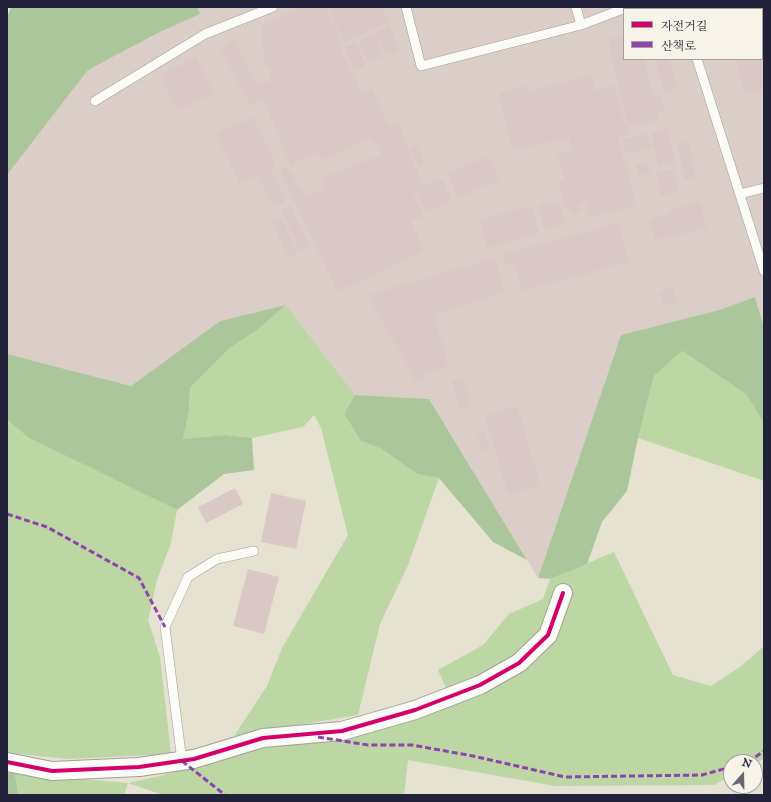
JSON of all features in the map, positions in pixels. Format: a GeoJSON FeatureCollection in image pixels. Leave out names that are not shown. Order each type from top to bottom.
{"type":"FeatureCollection","features":[{"type":"Feature","properties":{"kind":"street"},"geometry":{"type":"LineString","coordinates":[[7,762],[52,770],[139,767],[194,759],[263,738],[342,731],[415,710],[480,685],[519,663],[548,635],[563,593]]}},
{"type":"Feature","properties":{"kind":"lane"},"geometry":{"type":"LineString","coordinates":[[95,101],[205,34],[273,7]]}},
{"type":"Feature","properties":{"kind":"lane"},"geometry":{"type":"LineString","coordinates":[[406,7],[421,66],[581,25],[623,9]]}},
{"type":"Feature","properties":{"kind":"lane"},"geometry":{"type":"LineString","coordinates":[[576,7],[581,25]]}},
{"type":"Feature","properties":{"kind":"lane"},"geometry":{"type":"LineString","coordinates":[[696,60],[764,267]]}},
{"type":"Feature","properties":{"kind":"lane"},"geometry":{"type":"LineString","coordinates":[[740,194],[764,188]]}},
{"type":"Feature","properties":{"kind":"lane"},"geometry":{"type":"LineString","coordinates":[[182,761],[165,628],[188,577],[217,559],[254,551]]}},
{"type":"Feature","properties":{"kind":"shaded area"},"geometry":{"type":"Polygon","coordinates":[[[197,7],[764,7],[764,327],[755,297],[719,310],[621,335],[538,578],[429,399],[355,395],[286,305],[220,321],[131,386],[7,354],[7,175],[88,70],[158,33],[200,14],[197,7]]]}},
{"type":"Feature","properties":{"kind":"green space"},"geometry":{"type":"Polygon","coordinates":[[[11,7],[197,7],[200,14],[158,33],[88,70],[7,175],[7,18],[11,7]]]}},
{"type":"Feature","properties":{"kind":"green space"},"geometry":{"type":"Polygon","coordinates":[[[755,297],[764,327],[764,423],[746,394],[682,351],[654,376],[638,438],[627,491],[602,522],[587,564],[550,579],[538,578],[621,335],[719,310],[755,297]]]}},
{"type":"Feature","properties":{"kind":"green space"},"geometry":{"type":"Polygon","coordinates":[[[286,305],[355,395],[344,414],[361,441],[382,449],[417,474],[439,478],[408,565],[380,624],[358,715],[234,736],[267,686],[282,648],[348,535],[321,428],[314,415],[303,427],[252,438],[225,435],[183,439],[189,412],[190,388],[230,348],[257,330],[286,305]]]}},
{"type":"Feature","properties":{"kind":"green space"},"geometry":{"type":"Polygon","coordinates":[[[286,305],[257,330],[230,348],[190,388],[189,412],[183,439],[225,435],[252,438],[254,470],[224,474],[177,510],[29,438],[7,420],[7,354],[131,386],[220,321],[286,305]]]}},
{"type":"Feature","properties":{"kind":"green space"},"geometry":{"type":"Polygon","coordinates":[[[682,351],[746,394],[764,423],[764,481],[638,438],[654,376],[682,351]]]}},
{"type":"Feature","properties":{"kind":"green space"},"geometry":{"type":"Polygon","coordinates":[[[355,395],[429,399],[527,560],[493,542],[439,478],[417,474],[382,449],[361,441],[344,414],[355,395]]]}},
{"type":"Feature","properties":{"kind":"green space"},"geometry":{"type":"Polygon","coordinates":[[[7,420],[29,438],[177,510],[171,543],[157,580],[148,620],[160,657],[171,754],[69,759],[7,753],[7,420]]]}},
{"type":"Feature","properties":{"kind":"green space"},"geometry":{"type":"Polygon","coordinates":[[[614,552],[673,675],[711,686],[740,667],[764,646],[764,759],[763,754],[723,754],[723,780],[714,785],[555,786],[408,760],[404,795],[163,795],[128,783],[160,776],[223,756],[385,710],[446,688],[438,670],[483,645],[509,614],[543,599],[550,579],[614,552]]]}},
{"type":"Feature","properties":{"kind":"green space"},"geometry":{"type":"Polygon","coordinates":[[[7,773],[15,773],[18,795],[7,795],[7,773]]]}},
{"type":"Feature","properties":{"kind":"green space"},"geometry":{"type":"Polygon","coordinates":[[[15,773],[128,783],[124,795],[18,795],[15,773]]]}},
{"type":"Feature","properties":{"kind":"building"},"geometry":{"type":"Polygon","coordinates":[[[300,7],[326,7],[343,45],[339,46],[362,93],[372,88],[388,126],[398,123],[423,187],[442,178],[452,201],[427,212],[416,189],[413,191],[423,216],[411,221],[423,250],[338,292],[280,171],[286,166],[305,195],[326,189],[321,179],[381,154],[371,136],[322,160],[317,153],[291,165],[263,98],[250,105],[220,47],[233,40],[256,85],[271,80],[271,67],[264,64],[261,25],[300,7]]]}},
{"type":"Feature","properties":{"kind":"building"},"geometry":{"type":"Polygon","coordinates":[[[328,7],[366,7],[367,10],[374,7],[381,7],[389,22],[344,42],[328,7]]]}},
{"type":"Feature","properties":{"kind":"building"},"geometry":{"type":"Polygon","coordinates":[[[721,7],[756,7],[753,8],[721,7]]]}},
{"type":"Feature","properties":{"kind":"building"},"geometry":{"type":"Polygon","coordinates":[[[389,26],[399,50],[386,56],[375,32],[389,26]]]}},
{"type":"Feature","properties":{"kind":"building"},"geometry":{"type":"Polygon","coordinates":[[[374,34],[383,57],[368,63],[359,40],[374,34]]]}},
{"type":"Feature","properties":{"kind":"building"},"geometry":{"type":"Polygon","coordinates":[[[623,35],[623,60],[645,60],[653,97],[661,95],[664,111],[657,113],[659,120],[628,127],[608,39],[623,35]]]}},
{"type":"Feature","properties":{"kind":"building"},"geometry":{"type":"Polygon","coordinates":[[[356,42],[366,66],[354,71],[344,47],[356,42]]]}},
{"type":"Feature","properties":{"kind":"building"},"geometry":{"type":"Polygon","coordinates":[[[196,57],[214,93],[178,111],[160,75],[196,57]]]}},
{"type":"Feature","properties":{"kind":"building"},"geometry":{"type":"Polygon","coordinates":[[[655,60],[669,60],[677,89],[664,92],[655,60]]]}},
{"type":"Feature","properties":{"kind":"building"},"geometry":{"type":"Polygon","coordinates":[[[736,60],[762,60],[764,65],[764,89],[745,94],[736,60]]]}},
{"type":"Feature","properties":{"kind":"building"},"geometry":{"type":"Polygon","coordinates":[[[592,75],[596,91],[615,86],[628,135],[618,138],[636,206],[590,218],[586,202],[578,204],[581,213],[573,214],[565,205],[559,182],[564,180],[558,154],[573,151],[569,138],[512,151],[499,93],[529,85],[531,91],[592,75]]]}},
{"type":"Feature","properties":{"kind":"building"},"geometry":{"type":"Polygon","coordinates":[[[253,117],[276,166],[270,169],[286,202],[274,207],[258,175],[240,184],[216,134],[253,117]]]}},
{"type":"Feature","properties":{"kind":"building"},"geometry":{"type":"Polygon","coordinates":[[[668,128],[675,164],[658,167],[651,132],[668,128]]]}},
{"type":"Feature","properties":{"kind":"building"},"geometry":{"type":"Polygon","coordinates":[[[648,134],[651,148],[626,153],[623,139],[648,134]]]}},
{"type":"Feature","properties":{"kind":"building"},"geometry":{"type":"Polygon","coordinates":[[[688,142],[696,178],[685,180],[677,144],[688,142]]]}},
{"type":"Feature","properties":{"kind":"building"},"geometry":{"type":"Polygon","coordinates":[[[417,144],[426,164],[419,168],[409,147],[417,144]]]}},
{"type":"Feature","properties":{"kind":"building"},"geometry":{"type":"Polygon","coordinates":[[[488,156],[499,180],[458,198],[447,174],[488,156]]]}},
{"type":"Feature","properties":{"kind":"building"},"geometry":{"type":"Polygon","coordinates":[[[648,162],[651,173],[639,176],[636,165],[648,162]]]}},
{"type":"Feature","properties":{"kind":"building"},"geometry":{"type":"Polygon","coordinates":[[[674,169],[679,192],[661,196],[656,172],[674,169]]]}},
{"type":"Feature","properties":{"kind":"building"},"geometry":{"type":"Polygon","coordinates":[[[558,200],[565,224],[544,230],[538,206],[558,200]]]}},
{"type":"Feature","properties":{"kind":"building"},"geometry":{"type":"Polygon","coordinates":[[[700,202],[707,228],[655,240],[650,219],[670,214],[669,210],[700,202]]]}},
{"type":"Feature","properties":{"kind":"building"},"geometry":{"type":"Polygon","coordinates":[[[531,205],[539,233],[488,248],[480,220],[531,205]]]}},
{"type":"Feature","properties":{"kind":"building"},"geometry":{"type":"Polygon","coordinates":[[[291,206],[309,247],[300,251],[281,210],[291,206]]]}},
{"type":"Feature","properties":{"kind":"building"},"geometry":{"type":"Polygon","coordinates":[[[281,216],[298,253],[288,257],[271,220],[281,216]]]}},
{"type":"Feature","properties":{"kind":"building"},"geometry":{"type":"Polygon","coordinates":[[[619,223],[629,262],[522,291],[514,263],[506,265],[503,254],[619,223]]]}},
{"type":"Feature","properties":{"kind":"building"},"geometry":{"type":"Polygon","coordinates":[[[494,258],[505,293],[434,314],[448,366],[424,373],[426,380],[417,383],[368,295],[494,258]]]}},
{"type":"Feature","properties":{"kind":"building"},"geometry":{"type":"Polygon","coordinates":[[[672,287],[677,301],[663,306],[659,292],[672,287]]]}},
{"type":"Feature","properties":{"kind":"building"},"geometry":{"type":"Polygon","coordinates":[[[462,378],[470,406],[460,409],[452,380],[462,378]]]}},
{"type":"Feature","properties":{"kind":"building"},"geometry":{"type":"Polygon","coordinates":[[[517,406],[540,485],[508,494],[485,415],[517,406]]]}},
{"type":"Feature","properties":{"kind":"building"},"geometry":{"type":"Polygon","coordinates":[[[484,431],[490,450],[482,452],[476,433],[484,431]]]}},
{"type":"Feature","properties":{"kind":"building"},"geometry":{"type":"Polygon","coordinates":[[[235,488],[243,504],[206,523],[198,507],[235,488]]]}},
{"type":"Feature","properties":{"kind":"building"},"geometry":{"type":"Polygon","coordinates":[[[271,493],[306,501],[296,549],[261,542],[271,493]]]}},
{"type":"Feature","properties":{"kind":"building"},"geometry":{"type":"Polygon","coordinates":[[[248,569],[279,577],[264,634],[233,626],[248,569]]]}},
{"type":"Feature","properties":{"kind":"marked path"},"geometry":{"type":"LineString","coordinates":[[7,514],[47,527],[139,578],[165,627]]}},
{"type":"Feature","properties":{"kind":"marked path"},"geometry":{"type":"LineString","coordinates":[[318,737],[368,745],[412,745],[473,756],[565,777],[702,775],[723,769]]}},
{"type":"Feature","properties":{"kind":"marked path"},"geometry":{"type":"LineString","coordinates":[[760,754],[764,751]]}},
{"type":"Feature","properties":{"kind":"marked path"},"geometry":{"type":"LineString","coordinates":[[182,761],[225,795]]}},
{"type":"Feature","properties":{"kind":"cycle path"},"geometry":{"type":"LineString","coordinates":[[7,762],[52,771],[139,767],[194,759],[263,738],[342,731],[415,710],[480,685],[519,663],[548,635],[563,593]]}}]}
